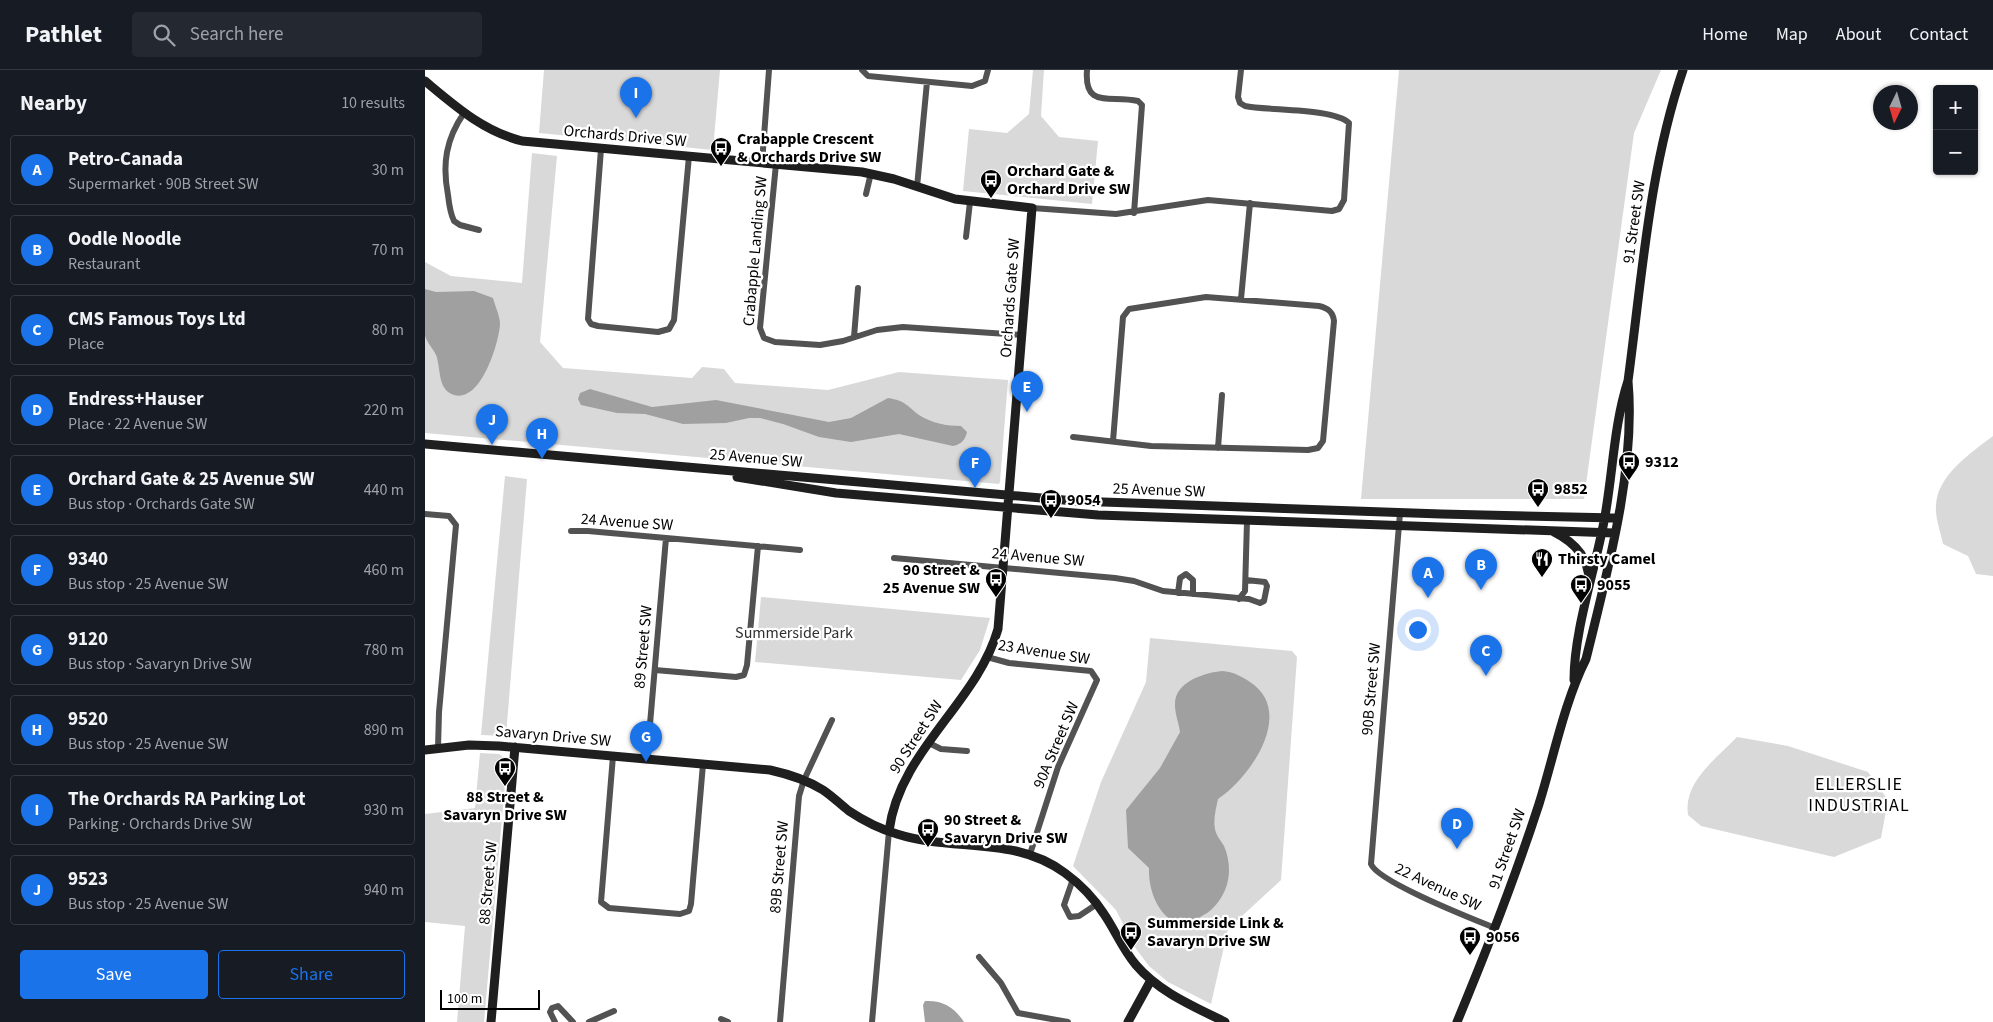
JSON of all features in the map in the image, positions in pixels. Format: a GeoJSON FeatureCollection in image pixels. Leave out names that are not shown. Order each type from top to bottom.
{"type":"FeatureCollection","features":[{"type":"Feature","properties":{"kind":"main road","name":"91 Street SW"},"geometry":{"type":"LineString","coordinates":[[1574,683],[1574,656],[1605,517],[1620,404],[1628,381],[1656,171],[1667,120],[1683,70]]}},
{"type":"Feature","properties":{"kind":"main road","name":"Orchards Drive SW"},"geometry":{"type":"LineString","coordinates":[[425,81],[464,113],[492,130],[522,141],[871,173],[970,202],[1033,208]]}},
{"type":"Feature","properties":{"kind":"main road","name":"Orchards Gate SW"},"geometry":{"type":"LineString","coordinates":[[1009,509],[1033,208]]}},
{"type":"Feature","properties":{"kind":"main road","name":"91 Street SW"},"geometry":{"type":"LineString","coordinates":[[1457,1022],[1495,928],[1539,802],[1574,683],[1586,659],[1614,533],[1627,458],[1630,402],[1628,381]]}},
{"type":"Feature","properties":{"kind":"main road","name":"25 Avenue SW"},"geometry":{"type":"LineString","coordinates":[[425,444],[1010,496],[1130,504],[1617,518]]}},
{"type":"Feature","properties":{"kind":"main road","name":"25 Avenue SW"},"geometry":{"type":"LineString","coordinates":[[672,466],[836,493],[1099,516],[1614,533]]}},
{"type":"Feature","properties":{"kind":"main road","name":"90 Street SW"},"geometry":{"type":"LineString","coordinates":[[889,831],[903,784],[987,657],[998,629],[1009,509]]}},
{"type":"Feature","properties":{"kind":"main road"},"geometry":{"type":"LineString","coordinates":[[1551,530],[1564,537],[1578,549],[1585,561],[1589,577],[1588,597]]}},
{"type":"Feature","properties":{"kind":"main road","name":"Savaryn Drive SW"},"geometry":{"type":"LineString","coordinates":[[425,750],[469,745],[515,747],[770,770],[804,780],[822,789],[859,817],[889,831],[918,839],[993,846],[1029,854],[1046,861],[1073,879],[1097,904],[1128,955],[1151,980],[1172,995],[1225,1022]]}},
{"type":"Feature","properties":{"kind":"main road","name":"88 Street SW"},"geometry":{"type":"LineString","coordinates":[[491,1022],[515,747]]}},
{"type":"Feature","properties":{"kind":"main road"},"geometry":{"type":"LineString","coordinates":[[1128,1022],[1151,980]]}},
{"type":"Feature","properties":{"kind":"street"},"geometry":{"type":"LineString","coordinates":[[761,163],[769,70]]}},
{"type":"Feature","properties":{"kind":"street"},"geometry":{"type":"LineString","coordinates":[[862,70],[868,76],[978,85],[987,78],[988,70]]}},
{"type":"Feature","properties":{"kind":"street"},"geometry":{"type":"LineString","coordinates":[[1087,70],[1087,87],[1091,94],[1099,97],[1138,100],[1143,105],[1133,212]]}},
{"type":"Feature","properties":{"kind":"street","name":"Orchards Drive SW"},"geometry":{"type":"LineString","coordinates":[[1033,208],[1101,214],[1133,212],[1208,200],[1332,211],[1339,209],[1344,200],[1349,123],[1343,118],[1323,114],[1245,106],[1238,97],[1241,70]]}},
{"type":"Feature","properties":{"kind":"street"},"geometry":{"type":"LineString","coordinates":[[917,187],[927,82]]}},
{"type":"Feature","properties":{"kind":"street"},"geometry":{"type":"LineString","coordinates":[[464,113],[449,142],[445,162],[446,184],[454,221],[460,225],[479,230]]}},
{"type":"Feature","properties":{"kind":"street"},"geometry":{"type":"LineString","coordinates":[[601,149],[588,319],[591,324],[597,326],[658,332],[669,329],[674,320],[689,156]]}},
{"type":"Feature","properties":{"kind":"street","name":"Crabapple Landing SW"},"geometry":{"type":"LineString","coordinates":[[776,164],[761,333],[765,338],[775,342],[811,345],[836,343],[877,330],[903,327],[1023,335]]}},
{"type":"Feature","properties":{"kind":"street"},"geometry":{"type":"LineString","coordinates":[[866,194],[871,173]]}},
{"type":"Feature","properties":{"kind":"street"},"geometry":{"type":"LineString","coordinates":[[965,236],[970,202]]}},
{"type":"Feature","properties":{"kind":"street"},"geometry":{"type":"LineString","coordinates":[[1241,299],[1250,203]]}},
{"type":"Feature","properties":{"kind":"street"},"geometry":{"type":"LineString","coordinates":[[854,337],[858,288]]}},
{"type":"Feature","properties":{"kind":"street"},"geometry":{"type":"LineString","coordinates":[[1073,437],[1145,445],[1311,450],[1319,448],[1323,441],[1334,321],[1332,313],[1327,308],[1319,306],[1216,297],[1189,298],[1137,306],[1124,313],[1113,441]]}},
{"type":"Feature","properties":{"kind":"street"},"geometry":{"type":"LineString","coordinates":[[1218,448],[1222,395]]}},
{"type":"Feature","properties":{"kind":"street","name":"90B Street SW"},"geometry":{"type":"LineString","coordinates":[[1372,868],[1371,852],[1400,513]]}},
{"type":"Feature","properties":{"kind":"street"},"geometry":{"type":"LineString","coordinates":[[425,514],[446,515],[453,519],[456,525],[439,712],[439,748]]}},
{"type":"Feature","properties":{"kind":"street"},"geometry":{"type":"LineString","coordinates":[[1239,599],[1245,593],[1247,520]]}},
{"type":"Feature","properties":{"kind":"street","name":"24 Avenue SW"},"geometry":{"type":"LineString","coordinates":[[571,531],[800,550]]}},
{"type":"Feature","properties":{"kind":"street","name":"89 Street SW"},"geometry":{"type":"LineString","coordinates":[[647,759],[666,538]]}},
{"type":"Feature","properties":{"kind":"street"},"geometry":{"type":"LineString","coordinates":[[655,670],[736,677],[744,675],[747,666],[758,546]]}},
{"type":"Feature","properties":{"kind":"street","name":"24 Avenue SW"},"geometry":{"type":"LineString","coordinates":[[894,558],[1115,578],[1134,581],[1163,591],[1260,603],[1265,599],[1265,582],[1246,580]]}},
{"type":"Feature","properties":{"kind":"street"},"geometry":{"type":"LineString","coordinates":[[1178,593],[1180,578],[1187,574],[1193,580],[1193,594]]}},
{"type":"Feature","properties":{"kind":"street","name":"23 Avenue SW"},"geometry":{"type":"LineString","coordinates":[[987,657],[1002,662],[1091,671],[1096,676]]}},
{"type":"Feature","properties":{"kind":"street","name":"90A Street SW"},"geometry":{"type":"LineString","coordinates":[[1029,854],[1058,767],[1095,687],[1096,676]]}},
{"type":"Feature","properties":{"kind":"street","name":"89B Street SW"},"geometry":{"type":"LineString","coordinates":[[780,1022],[799,796],[804,780],[832,720]]}},
{"type":"Feature","properties":{"kind":"street"},"geometry":{"type":"LineString","coordinates":[[929,742],[941,749],[967,751]]}},
{"type":"Feature","properties":{"kind":"street"},"geometry":{"type":"LineString","coordinates":[[613,756],[601,902],[609,908],[671,914],[687,913],[691,904],[703,764]]}},
{"type":"Feature","properties":{"kind":"street","name":"90 Street SW"},"geometry":{"type":"LineString","coordinates":[[872,1022],[889,831]]}},
{"type":"Feature","properties":{"kind":"street","name":"22 Avenue SW"},"geometry":{"type":"LineString","coordinates":[[1372,868],[1381,875],[1448,909],[1495,928]]}},
{"type":"Feature","properties":{"kind":"street"},"geometry":{"type":"LineString","coordinates":[[1073,879],[1064,905],[1070,917],[1079,916],[1097,904]]}},
{"type":"Feature","properties":{"kind":"street"},"geometry":{"type":"LineString","coordinates":[[979,957],[1001,983],[1018,1013],[1068,1022]]}},
{"type":"Feature","properties":{"kind":"street"},"geometry":{"type":"LineString","coordinates":[[555,1022],[550,1012],[558,1006],[573,1022]]}},
{"type":"Feature","properties":{"kind":"street"},"geometry":{"type":"LineString","coordinates":[[589,1022],[614,1011]]}},
{"type":"Feature","properties":{"kind":"green space"},"geometry":{"type":"Polygon","coordinates":[[[544,70],[720,70],[713,150],[539,133],[544,70]]]}},
{"type":"Feature","properties":{"kind":"green space"},"geometry":{"type":"Polygon","coordinates":[[[1033,70],[1044,70],[1041,116],[1059,137],[1098,141],[1092,204],[963,191],[969,129],[1007,133],[1029,114],[1033,70]]]}},
{"type":"Feature","properties":{"kind":"green space"},"geometry":{"type":"Polygon","coordinates":[[[1399,70],[1661,70],[1634,133],[1584,499],[1361,499],[1399,70]]]}},
{"type":"Feature","properties":{"kind":"green space"},"geometry":{"type":"Polygon","coordinates":[[[532,153],[557,156],[540,342],[563,368],[692,378],[702,367],[724,369],[735,383],[828,390],[899,372],[1008,380],[999,484],[425,433],[425,262],[451,276],[522,283],[532,153]]]}},
{"type":"Feature","properties":{"kind":"green space"},"geometry":{"type":"Polygon","coordinates":[[[1993,436],[1993,576],[1976,574],[1968,556],[1943,544],[1937,520],[1936,506],[1942,484],[1949,475],[1966,457],[1993,436]]]}},
{"type":"Feature","properties":{"kind":"green space"},"geometry":{"type":"Polygon","coordinates":[[[505,476],[527,479],[506,736],[481,735],[505,476]]]}},
{"type":"Feature","properties":{"kind":"green space","name":"Summerside Park"},"geometry":{"type":"Polygon","coordinates":[[[761,597],[990,618],[980,650],[961,680],[755,662],[761,597]]]}},
{"type":"Feature","properties":{"kind":"green space"},"geometry":{"type":"Polygon","coordinates":[[[1150,638],[1292,651],[1297,657],[1281,880],[1228,929],[1211,1004],[1168,982],[1149,966],[1134,946],[1116,910],[1073,866],[1101,782],[1146,682],[1150,638]]]}},
{"type":"Feature","properties":{"kind":"green space"},"geometry":{"type":"Polygon","coordinates":[[[1737,737],[1788,746],[1868,772],[1888,800],[1881,838],[1834,857],[1701,826],[1688,815],[1688,803],[1691,792],[1703,772],[1737,737]]]}},
{"type":"Feature","properties":{"kind":"green space"},"geometry":{"type":"Polygon","coordinates":[[[480,753],[499,754],[507,761],[484,1022],[457,1022],[465,926],[425,922],[425,814],[475,808],[480,753]]]}},
{"type":"Feature","properties":{"kind":"shaded area"},"geometry":{"type":"Polygon","coordinates":[[[425,289],[436,292],[474,291],[493,298],[500,324],[496,344],[487,370],[472,390],[464,395],[454,395],[442,383],[438,360],[425,335],[425,289]]]}},
{"type":"Feature","properties":{"kind":"shaded area"},"geometry":{"type":"Polygon","coordinates":[[[590,389],[652,407],[716,400],[829,422],[851,418],[888,398],[902,402],[929,420],[945,425],[961,426],[967,432],[963,441],[953,446],[899,434],[851,442],[819,437],[760,418],[749,418],[726,423],[683,424],[645,414],[617,413],[581,405],[578,399],[580,393],[590,389]]]}},
{"type":"Feature","properties":{"kind":"shaded area"},"geometry":{"type":"Polygon","coordinates":[[[1222,671],[1234,673],[1244,678],[1263,695],[1269,710],[1269,727],[1254,761],[1243,776],[1218,799],[1215,829],[1227,854],[1229,870],[1227,886],[1211,910],[1186,926],[1169,919],[1157,904],[1151,887],[1149,868],[1128,848],[1126,810],[1160,768],[1180,732],[1175,705],[1179,690],[1191,680],[1222,671]]]}},
{"type":"Feature","properties":{"kind":"shaded area"},"geometry":{"type":"Polygon","coordinates":[[[925,1001],[943,1003],[952,1008],[964,1022],[925,1022],[923,1005],[925,1001]]]}},
{"type":"Feature","properties":{"kind":"place","name":"The Orchards RA Parking Lot"},"geometry":{"type":"Point","coordinates":[636,118]}},
{"type":"Feature","properties":{"kind":"place","name":"Crabapple Crescent & Orchards Drive SW"},"geometry":{"type":"Point","coordinates":[721,167]}},
{"type":"Feature","properties":{"kind":"place","name":"Orchard Gate & Orchard Drive SW"},"geometry":{"type":"Point","coordinates":[991,199]}},
{"type":"Feature","properties":{"kind":"place","name":"Orchard Gate & 25 Avenue SW"},"geometry":{"type":"Point","coordinates":[1027,412]}},
{"type":"Feature","properties":{"kind":"place","name":"9523"},"geometry":{"type":"Point","coordinates":[492,445]}},
{"type":"Feature","properties":{"kind":"place","name":"9520"},"geometry":{"type":"Point","coordinates":[542,459]}},
{"type":"Feature","properties":{"kind":"place","name":"9312"},"geometry":{"type":"Point","coordinates":[1629,481]}},
{"type":"Feature","properties":{"kind":"place","name":"9340"},"geometry":{"type":"Point","coordinates":[975,488]}},
{"type":"Feature","properties":{"kind":"place","name":"9852"},"geometry":{"type":"Point","coordinates":[1538,508]}},
{"type":"Feature","properties":{"kind":"place","name":"9054"},"geometry":{"type":"Point","coordinates":[1051,519]}},
{"type":"Feature","properties":{"kind":"place","name":"Thirsty Camel"},"geometry":{"type":"Point","coordinates":[1542,578]}},
{"type":"Feature","properties":{"kind":"place","name":"Oodle Noodle"},"geometry":{"type":"Point","coordinates":[1481,590]}},
{"type":"Feature","properties":{"kind":"place","name":"90 Street & 25 Avenue SW"},"geometry":{"type":"Point","coordinates":[996,598]}},
{"type":"Feature","properties":{"kind":"place","name":"Petro-Canada"},"geometry":{"type":"Point","coordinates":[1428,598]}},
{"type":"Feature","properties":{"kind":"place","name":"9055"},"geometry":{"type":"Point","coordinates":[1581,604]}},
{"type":"Feature","properties":{"kind":"place","name":"CMS Famous Toys Ltd"},"geometry":{"type":"Point","coordinates":[1486,676]}},
{"type":"Feature","properties":{"kind":"place","name":"9120"},"geometry":{"type":"Point","coordinates":[646,762]}},
{"type":"Feature","properties":{"kind":"place","name":"88 Street & Savaryn Drive SW"},"geometry":{"type":"Point","coordinates":[505,787]}},
{"type":"Feature","properties":{"kind":"place","name":"90 Street & Savaryn Drive SW"},"geometry":{"type":"Point","coordinates":[928,848]}},
{"type":"Feature","properties":{"kind":"place","name":"Endress+Hauser"},"geometry":{"type":"Point","coordinates":[1457,849]}},
{"type":"Feature","properties":{"kind":"place","name":"Summerside Link & Savaryn Drive SW"},"geometry":{"type":"Point","coordinates":[1131,951]}},
{"type":"Feature","properties":{"kind":"place","name":"9056"},"geometry":{"type":"Point","coordinates":[1470,956]}},
{"type":"Feature","properties":{"kind":"district","name":"ELLERSLIE INDUSTRIAL"},"geometry":{"type":"Point","coordinates":[1859,794]}}]}
